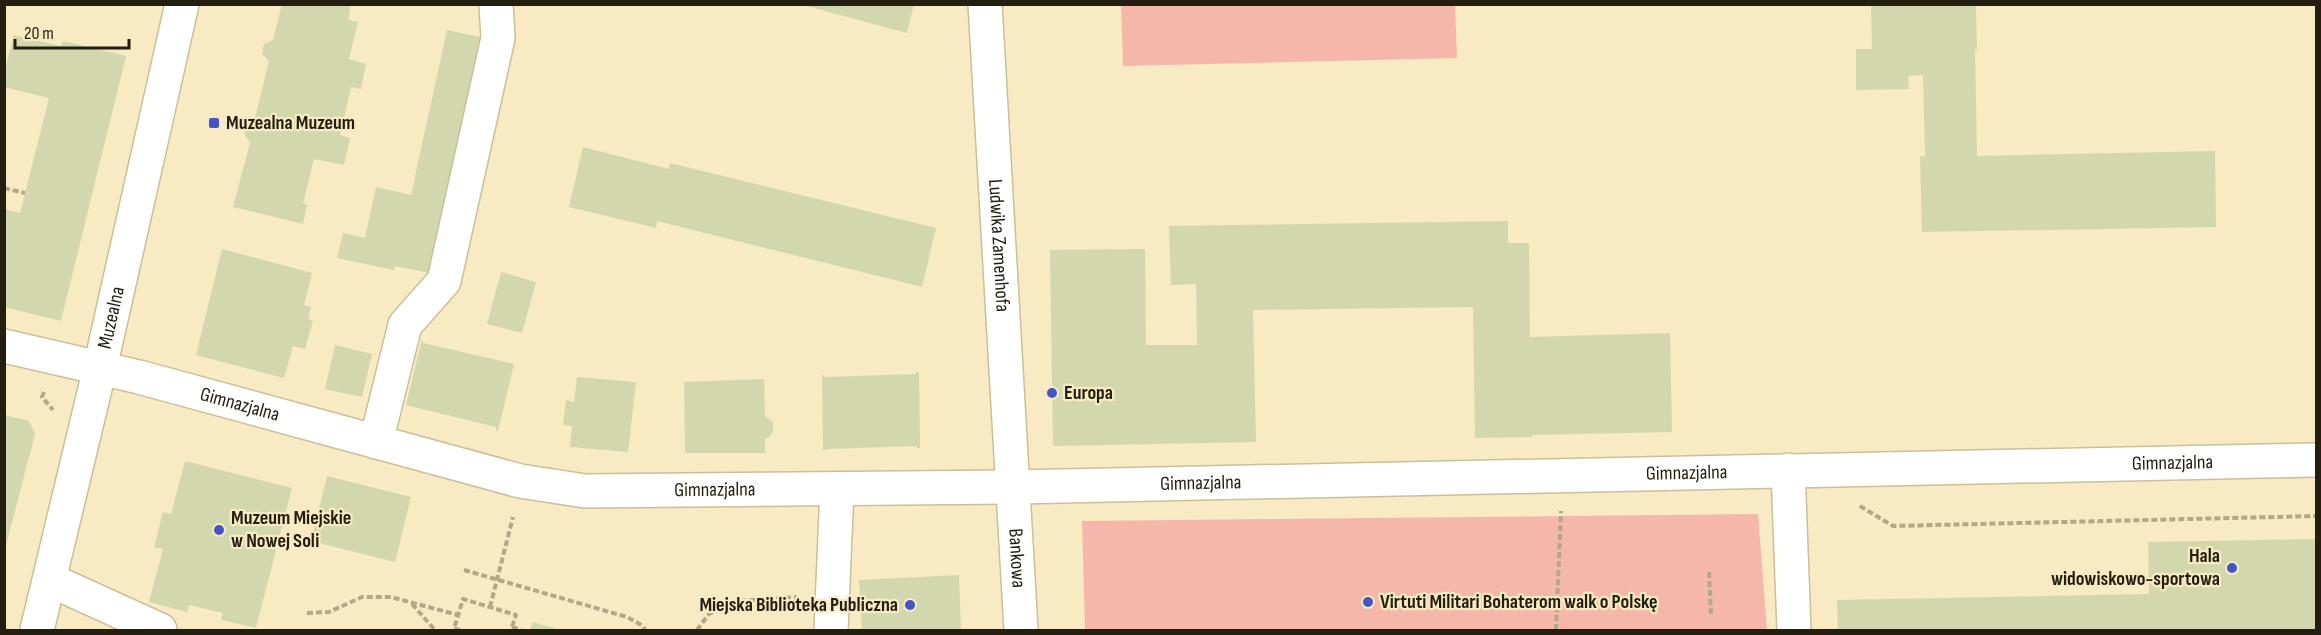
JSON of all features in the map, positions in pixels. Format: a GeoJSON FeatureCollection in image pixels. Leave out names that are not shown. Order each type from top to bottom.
{"type":"FeatureCollection","features":[{"type":"Feature","properties":{"kind":"street","name":"Muzealna"},"geometry":{"type":"LineString","coordinates":[[38,630],[182,4]]}},
{"type":"Feature","properties":{"kind":"street"},"geometry":{"type":"LineString","coordinates":[[376,442],[405,325],[444,280],[498,38],[496,4]]}},
{"type":"Feature","properties":{"kind":"street","name":"Ludwika Zamenhofa"},"geometry":{"type":"LineString","coordinates":[[985,4],[1012,487]]}},
{"type":"Feature","properties":{"kind":"street","name":"Gimnazjalna"},"geometry":{"type":"LineString","coordinates":[[4,346],[100,368],[520,481],[585,491],[1012,487],[2316,460]]}},
{"type":"Feature","properties":{"kind":"street"},"geometry":{"type":"LineString","coordinates":[[1788,470],[1794,630]]}},
{"type":"Feature","properties":{"kind":"street","name":"Bankowa"},"geometry":{"type":"LineString","coordinates":[[1012,487],[1021,630]]}},
{"type":"Feature","properties":{"kind":"street"},"geometry":{"type":"LineString","coordinates":[[831,630],[837,489]]}},
{"type":"Feature","properties":{"kind":"street"},"geometry":{"type":"LineString","coordinates":[[50,580],[160,630]]}},
{"type":"Feature","properties":{"kind":"path"},"geometry":{"type":"LineString","coordinates":[[4,188],[25,193]]}},
{"type":"Feature","properties":{"kind":"path"},"geometry":{"type":"LineString","coordinates":[[1856,504],[1893,526],[2316,516]]}},
{"type":"Feature","properties":{"kind":"path"},"geometry":{"type":"LineString","coordinates":[[1556,630],[1562,507]]}},
{"type":"Feature","properties":{"kind":"path"},"geometry":{"type":"LineString","coordinates":[[490,607],[514,513]]}},
{"type":"Feature","properties":{"kind":"path"},"geometry":{"type":"LineString","coordinates":[[464,570],[627,617],[643,626],[645,630]]}},
{"type":"Feature","properties":{"kind":"path"},"geometry":{"type":"LineString","coordinates":[[1709,572],[1711,614]]}},
{"type":"Feature","properties":{"kind":"path"},"geometry":{"type":"LineString","coordinates":[[697,630],[709,614],[736,601],[834,595]]}},
{"type":"Feature","properties":{"kind":"path"},"geometry":{"type":"LineString","coordinates":[[307,613],[329,612],[362,597],[391,597],[458,615]]}},
{"type":"Feature","properties":{"kind":"path"},"geometry":{"type":"LineString","coordinates":[[460,630],[454,629],[463,599],[516,615],[511,629],[521,630]]}},
{"type":"Feature","properties":{"kind":"path"},"geometry":{"type":"LineString","coordinates":[[410,602],[435,630]]}},
{"type":"Feature","properties":{"kind":"shaded area"},"geometry":{"type":"Polygon","coordinates":[[[1121,5],[1455,5],[1457,58],[1123,66],[1121,5]]]}},
{"type":"Feature","properties":{"kind":"shaded area"},"geometry":{"type":"Polygon","coordinates":[[[1758,514],[1767,630],[1085,630],[1082,521],[1758,514]]]}},
{"type":"Feature","properties":{"kind":"building"},"geometry":{"type":"Polygon","coordinates":[[[282,4],[351,4],[348,20],[358,22],[349,59],[366,64],[361,89],[351,87],[340,135],[350,138],[344,165],[314,159],[303,204],[307,205],[303,224],[233,207],[250,143],[244,133],[247,122],[255,118],[269,61],[262,54],[264,44],[273,40],[282,4]]]}},
{"type":"Feature","properties":{"kind":"building"},"geometry":{"type":"Polygon","coordinates":[[[799,4],[914,4],[907,33],[799,4]]]}},
{"type":"Feature","properties":{"kind":"building"},"geometry":{"type":"Polygon","coordinates":[[[1871,4],[1976,4],[1977,156],[2215,151],[2216,227],[1922,232],[1920,156],[1925,157],[1923,75],[1908,76],[1909,89],[1856,90],[1856,49],[1872,49],[1871,4]]]}},
{"type":"Feature","properties":{"kind":"building"},"geometry":{"type":"Polygon","coordinates":[[[447,30],[480,37],[429,273],[395,266],[394,270],[337,258],[343,233],[365,238],[376,187],[411,195],[447,30]]]}},
{"type":"Feature","properties":{"kind":"building"},"geometry":{"type":"Polygon","coordinates":[[[14,35],[61,46],[63,41],[126,56],[61,321],[4,307],[4,209],[20,213],[49,98],[4,87],[4,74],[14,35]]]}},
{"type":"Feature","properties":{"kind":"building"},"geometry":{"type":"Polygon","coordinates":[[[583,147],[669,169],[670,163],[936,228],[922,287],[657,221],[656,228],[569,207],[583,147]]]}},
{"type":"Feature","properties":{"kind":"building"},"geometry":{"type":"Polygon","coordinates":[[[1508,221],[1508,243],[1529,243],[1530,337],[1670,333],[1672,432],[1475,438],[1473,307],[1253,310],[1256,442],[1053,446],[1050,250],[1145,249],[1146,345],[1197,345],[1196,284],[1171,285],[1169,226],[1508,221]]]}},
{"type":"Feature","properties":{"kind":"building"},"geometry":{"type":"Polygon","coordinates":[[[222,249],[312,273],[304,305],[311,307],[308,319],[313,321],[305,349],[293,346],[284,378],[196,355],[222,249]]]}},
{"type":"Feature","properties":{"kind":"building"},"geometry":{"type":"Polygon","coordinates":[[[501,272],[536,282],[522,333],[487,324],[501,272]]]}},
{"type":"Feature","properties":{"kind":"building"},"geometry":{"type":"Polygon","coordinates":[[[422,339],[423,343],[514,364],[498,431],[496,427],[406,405],[422,339]]]}},
{"type":"Feature","properties":{"kind":"building"},"geometry":{"type":"Polygon","coordinates":[[[335,345],[372,354],[362,397],[325,389],[335,345]]]}},
{"type":"Feature","properties":{"kind":"building"},"geometry":{"type":"Polygon","coordinates":[[[919,372],[920,448],[917,446],[823,451],[822,374],[825,377],[916,374],[919,372]]]}},
{"type":"Feature","properties":{"kind":"building"},"geometry":{"type":"Polygon","coordinates":[[[577,377],[636,382],[628,452],[570,447],[572,426],[563,425],[566,400],[574,402],[577,377]]]}},
{"type":"Feature","properties":{"kind":"building"},"geometry":{"type":"Polygon","coordinates":[[[764,379],[765,416],[773,422],[773,432],[765,438],[765,453],[685,453],[684,382],[764,379]]]}},
{"type":"Feature","properties":{"kind":"building"},"geometry":{"type":"Polygon","coordinates":[[[4,415],[29,421],[35,434],[5,549],[4,415]]]}},
{"type":"Feature","properties":{"kind":"building","name":"Muzeum Miejskie w Nowej Soli"},"geometry":{"type":"Polygon","coordinates":[[[185,461],[292,488],[256,628],[221,620],[223,613],[189,605],[187,612],[149,602],[163,549],[154,547],[163,512],[171,514],[185,461]]]}},
{"type":"Feature","properties":{"kind":"building"},"geometry":{"type":"Polygon","coordinates":[[[327,476],[411,497],[395,562],[311,541],[327,476]]]}},
{"type":"Feature","properties":{"kind":"building"},"geometry":{"type":"Polygon","coordinates":[[[2316,539],[2316,630],[1838,630],[1837,600],[2149,594],[2148,542],[2316,539]]]}},
{"type":"Feature","properties":{"kind":"building","name":"Miejska Biblioteka Publiczna"},"geometry":{"type":"Polygon","coordinates":[[[959,575],[961,630],[862,630],[859,580],[959,575]]]}},
{"type":"Feature","properties":{"kind":"building"},"geometry":{"type":"Polygon","coordinates":[[[533,622],[561,630],[530,630],[533,622]]]}},
{"type":"Feature","properties":{"kind":"place","name":"Muzealna Muzeum"},"geometry":{"type":"Point","coordinates":[214,123]}},
{"type":"Feature","properties":{"kind":"place","name":"Europa"},"geometry":{"type":"Point","coordinates":[1052,393]}},
{"type":"Feature","properties":{"kind":"place","name":"Muzeum Miejskie w Nowej Soli"},"geometry":{"type":"Point","coordinates":[219,530]}},
{"type":"Feature","properties":{"kind":"place","name":"Hala widowiskowo-sportowa"},"geometry":{"type":"Point","coordinates":[2232,568]}},
{"type":"Feature","properties":{"kind":"place","name":"Virtuti Militari Bohaterom walk o Polskę"},"geometry":{"type":"Point","coordinates":[1368,602]}},
{"type":"Feature","properties":{"kind":"place","name":"Miejska Biblioteka Publiczna"},"geometry":{"type":"Point","coordinates":[910,605]}}]}
